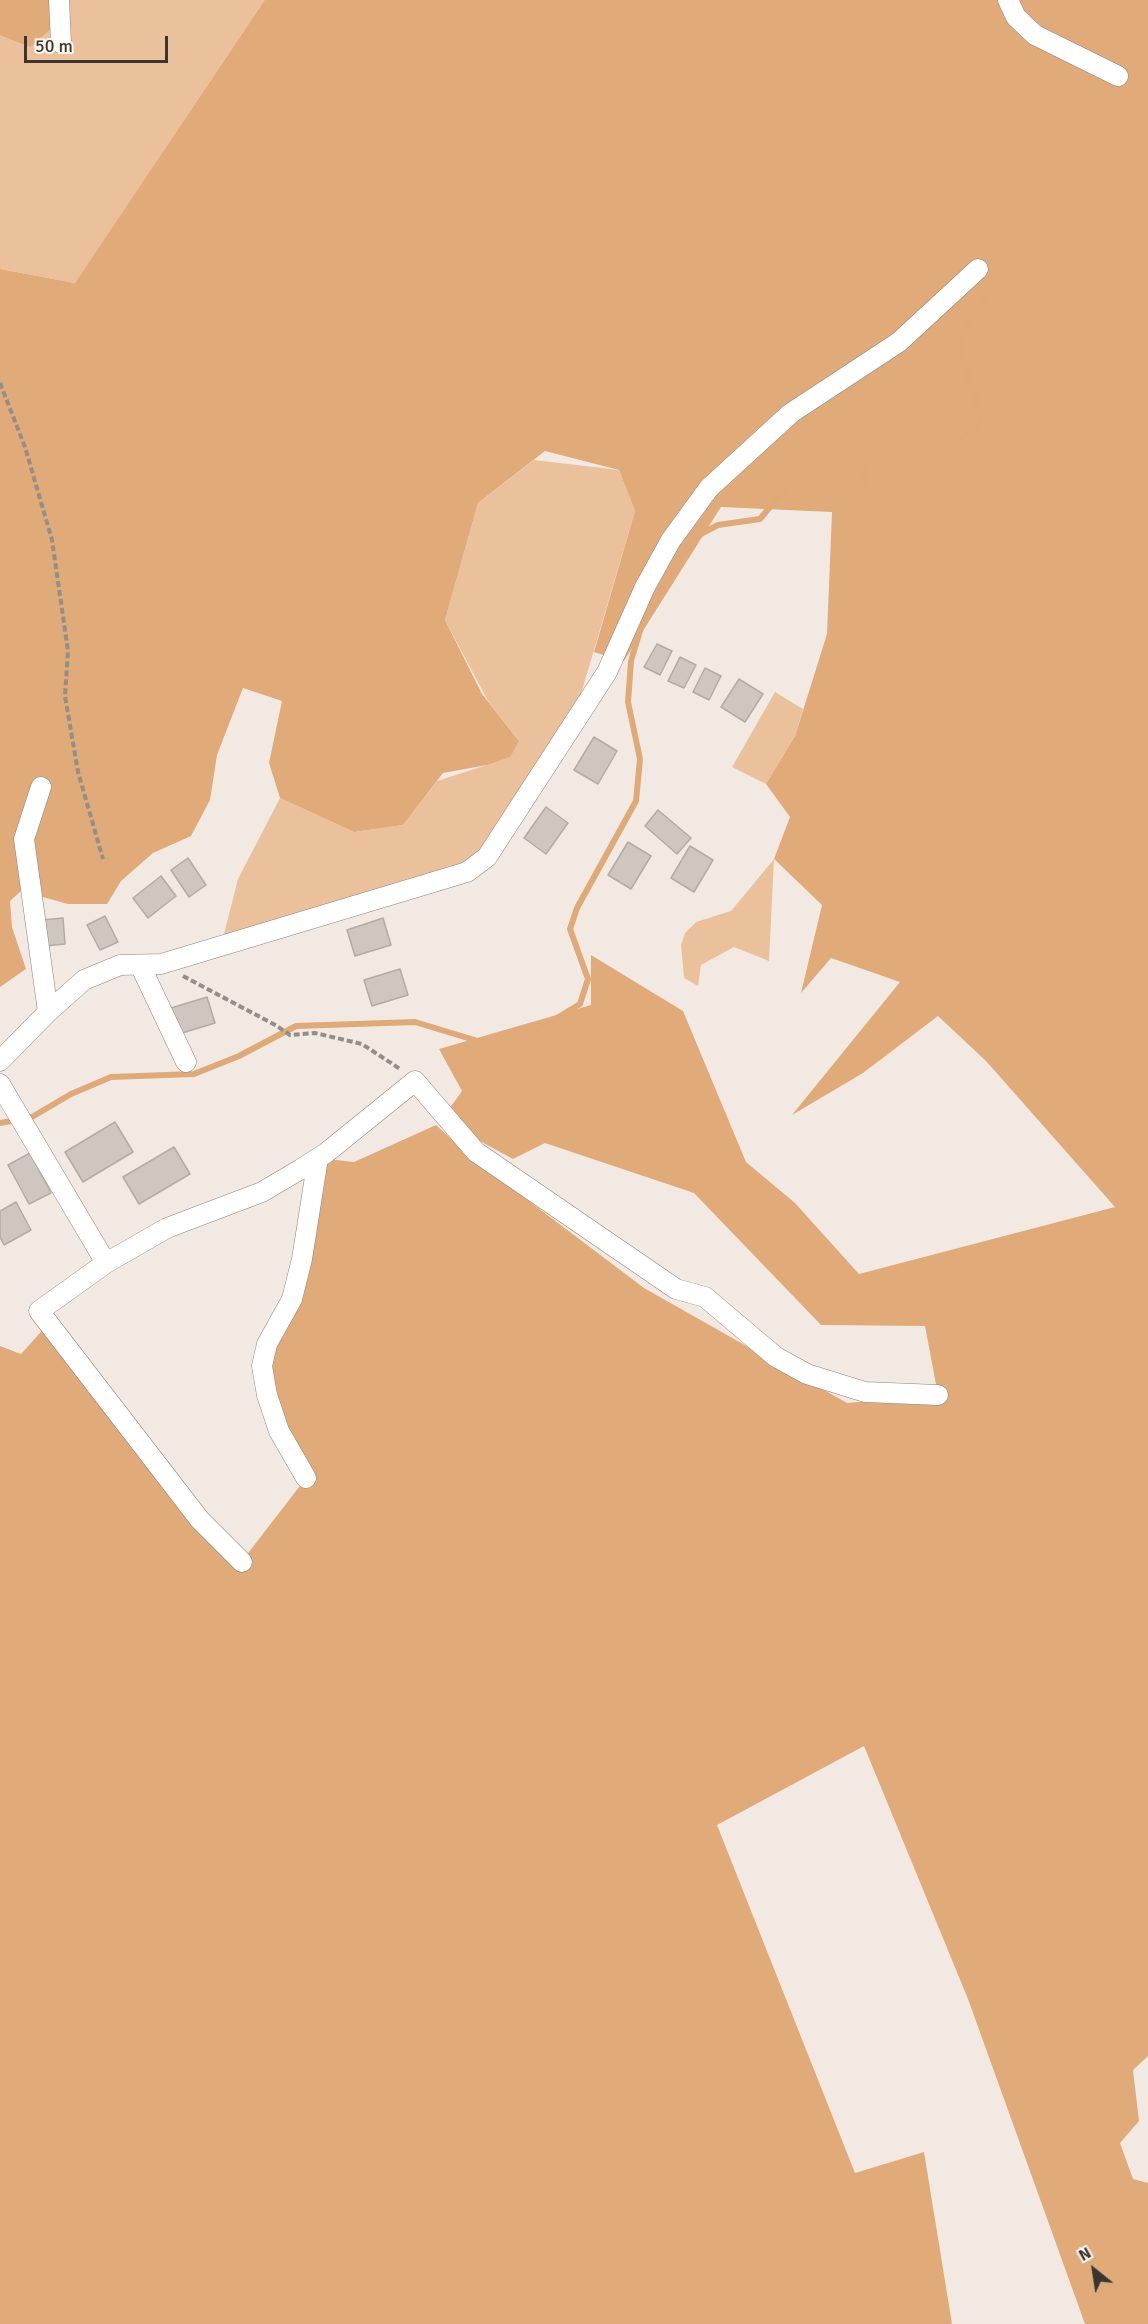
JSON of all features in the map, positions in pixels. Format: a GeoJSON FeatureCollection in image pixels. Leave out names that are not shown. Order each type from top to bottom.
{"type":"FeatureCollection","features":[{"type":"Feature","properties":{"kind":"street"},"geometry":{"type":"LineString","coordinates":[[59,0],[61,43]]}},
{"type":"Feature","properties":{"kind":"street"},"geometry":{"type":"LineString","coordinates":[[1008,0],[1016,17],[1035,35],[1118,76]]}},
{"type":"Feature","properties":{"kind":"street"},"geometry":{"type":"LineString","coordinates":[[0,1061],[48,1012],[84,980],[120,965],[161,964],[467,872],[487,856],[607,672],[655,568],[671,540],[709,488],[791,413],[899,342],[978,269]]}},
{"type":"Feature","properties":{"kind":"street"},"geometry":{"type":"LineString","coordinates":[[41,787],[24,839],[48,1012]]}},
{"type":"Feature","properties":{"kind":"street"},"geometry":{"type":"LineString","coordinates":[[140,965],[186,1062]]}},
{"type":"Feature","properties":{"kind":"street"},"geometry":{"type":"LineString","coordinates":[[242,1562],[200,1520],[39,1311],[105,1263],[167,1228],[262,1192],[318,1158],[415,1081],[476,1152],[676,1289],[705,1297],[776,1357],[807,1374],[865,1392],[939,1395]]}},
{"type":"Feature","properties":{"kind":"street"},"geometry":{"type":"LineString","coordinates":[[0,1084],[105,1263]]}},
{"type":"Feature","properties":{"kind":"street"},"geometry":{"type":"LineString","coordinates":[[306,1478],[279,1431],[267,1395],[262,1366],[267,1344],[292,1299],[302,1259],[318,1158]]}},
{"type":"Feature","properties":{"kind":"path"},"geometry":{"type":"LineString","coordinates":[[0,384],[25,447],[52,540],[68,651],[65,696],[78,772],[103,859]]}},
{"type":"Feature","properties":{"kind":"path"},"geometry":{"type":"LineString","coordinates":[[161,964],[290,1035],[315,1033],[362,1044],[383,1056],[415,1081]]}},
{"type":"Feature","properties":{"kind":"shaded area"},"geometry":{"type":"Polygon","coordinates":[[[0,0],[276,0],[75,283],[0,269],[0,0]]]}},
{"type":"Feature","properties":{"kind":"shaded area"},"geometry":{"type":"Polygon","coordinates":[[[0,0],[51,0],[52,28],[30,47],[0,35],[0,0]]]}},
{"type":"Feature","properties":{"kind":"shaded area"},"geometry":{"type":"Polygon","coordinates":[[[265,0],[1148,0],[1148,2056],[1133,2070],[1139,2121],[1120,2143],[1133,2179],[1148,2183],[1148,2324],[1085,2324],[968,1999],[864,1746],[717,1825],[855,2173],[924,2152],[952,2324],[0,2324],[0,1346],[21,1354],[49,1323],[242,1561],[306,1478],[265,1386],[302,1259],[318,1158],[354,1162],[436,1125],[472,1158],[644,1288],[847,1403],[938,1395],[925,1326],[821,1325],[694,1193],[545,1143],[513,1159],[480,1141],[449,1109],[462,1091],[439,1049],[591,1005],[591,955],[683,1011],[746,1162],[795,1203],[859,1274],[1115,1207],[986,1061],[938,1016],[863,1073],[792,1115],[900,982],[831,958],[801,993],[822,905],[774,859],[790,817],[766,784],[795,736],[827,634],[832,512],[721,507],[624,661],[594,652],[635,511],[619,470],[545,451],[478,503],[445,620],[482,694],[519,741],[510,757],[487,765],[443,773],[403,825],[354,832],[280,798],[269,763],[282,701],[243,688],[217,755],[210,800],[191,836],[153,853],[121,881],[107,904],[68,904],[21,891],[10,901],[12,927],[26,969],[0,987],[0,269],[75,283],[265,0]]]}},
{"type":"Feature","properties":{"kind":"shaded area"},"geometry":{"type":"Polygon","coordinates":[[[534,460],[619,470],[635,511],[581,694],[487,857],[221,946],[238,879],[280,798],[354,832],[403,825],[437,781],[487,765],[519,741],[488,701],[445,620],[478,503],[534,460]]]}},
{"type":"Feature","properties":{"kind":"shaded area"},"geometry":{"type":"Polygon","coordinates":[[[775,692],[803,709],[795,736],[766,784],[732,767],[775,692]]]}},
{"type":"Feature","properties":{"kind":"shaded area"},"geometry":{"type":"Polygon","coordinates":[[[774,859],[769,961],[734,947],[701,965],[698,986],[684,978],[681,945],[685,933],[696,922],[731,911],[774,859]]]}},
{"type":"Feature","properties":{"kind":"building"},"geometry":{"type":"Polygon","coordinates":[[[657,644],[672,651],[660,675],[644,667],[657,644]]]}},
{"type":"Feature","properties":{"kind":"building"},"geometry":{"type":"Polygon","coordinates":[[[680,657],[696,665],[684,688],[668,681],[680,657]]]}},
{"type":"Feature","properties":{"kind":"building"},"geometry":{"type":"Polygon","coordinates":[[[705,668],[721,676],[709,700],[693,692],[705,668]]]}},
{"type":"Feature","properties":{"kind":"building"},"geometry":{"type":"Polygon","coordinates":[[[739,679],[763,694],[745,722],[721,707],[739,679]]]}},
{"type":"Feature","properties":{"kind":"building"},"geometry":{"type":"Polygon","coordinates":[[[594,737],[617,751],[598,784],[574,770],[594,737]]]}},
{"type":"Feature","properties":{"kind":"building"},"geometry":{"type":"Polygon","coordinates":[[[546,807],[568,823],[546,854],[524,838],[546,807]]]}},
{"type":"Feature","properties":{"kind":"building"},"geometry":{"type":"Polygon","coordinates":[[[658,810],[691,838],[677,854],[645,826],[658,810]]]}},
{"type":"Feature","properties":{"kind":"building"},"geometry":{"type":"Polygon","coordinates":[[[628,842],[651,856],[631,889],[608,875],[628,842]]]}},
{"type":"Feature","properties":{"kind":"building"},"geometry":{"type":"Polygon","coordinates":[[[690,846],[713,860],[694,892],[671,878],[690,846]]]}},
{"type":"Feature","properties":{"kind":"building"},"geometry":{"type":"Polygon","coordinates":[[[188,858],[206,885],[189,897],[171,870],[188,858]]]}},
{"type":"Feature","properties":{"kind":"building"},"geometry":{"type":"Polygon","coordinates":[[[161,876],[176,896],[148,918],[133,898],[161,876]]]}},
{"type":"Feature","properties":{"kind":"building"},"geometry":{"type":"Polygon","coordinates":[[[105,916],[118,942],[100,950],[87,925],[105,916]]]}},
{"type":"Feature","properties":{"kind":"building"},"geometry":{"type":"Polygon","coordinates":[[[63,918],[65,944],[45,946],[42,920],[63,918]]]}},
{"type":"Feature","properties":{"kind":"building"},"geometry":{"type":"Polygon","coordinates":[[[383,918],[391,945],[355,956],[347,930],[383,918]]]}},
{"type":"Feature","properties":{"kind":"building"},"geometry":{"type":"Polygon","coordinates":[[[400,969],[408,995],[372,1006],[364,980],[400,969]]]}},
{"type":"Feature","properties":{"kind":"building"},"geometry":{"type":"Polygon","coordinates":[[[207,997],[215,1023],[179,1034],[171,1008],[207,997]]]}},
{"type":"Feature","properties":{"kind":"building"},"geometry":{"type":"Polygon","coordinates":[[[115,1122],[133,1152],[83,1182],[65,1152],[115,1122]]]}},
{"type":"Feature","properties":{"kind":"building"},"geometry":{"type":"Polygon","coordinates":[[[174,1147],[190,1174],[139,1204],[123,1177],[174,1147]]]}},
{"type":"Feature","properties":{"kind":"building"},"geometry":{"type":"Polygon","coordinates":[[[30,1153],[51,1193],[29,1204],[8,1165],[30,1153]]]}},
{"type":"Feature","properties":{"kind":"building"},"geometry":{"type":"Polygon","coordinates":[[[16,1202],[31,1230],[4,1245],[0,1237],[0,1211],[16,1202]]]}},
{"type":"Feature","properties":{"kind":"waterway"},"geometry":{"type":"LineString","coordinates":[[0,1123],[32,1117],[71,1094],[111,1077],[194,1074],[239,1056],[296,1026],[415,1022],[491,1045],[529,1035],[580,1004],[588,979],[570,929],[577,908],[636,801],[640,759],[628,702],[631,661],[643,621],[693,538],[718,525],[760,519],[789,484],[853,491],[865,481],[869,451],[896,435],[941,440],[962,438],[978,429],[981,417],[962,355],[964,329],[987,295]]}}]}
